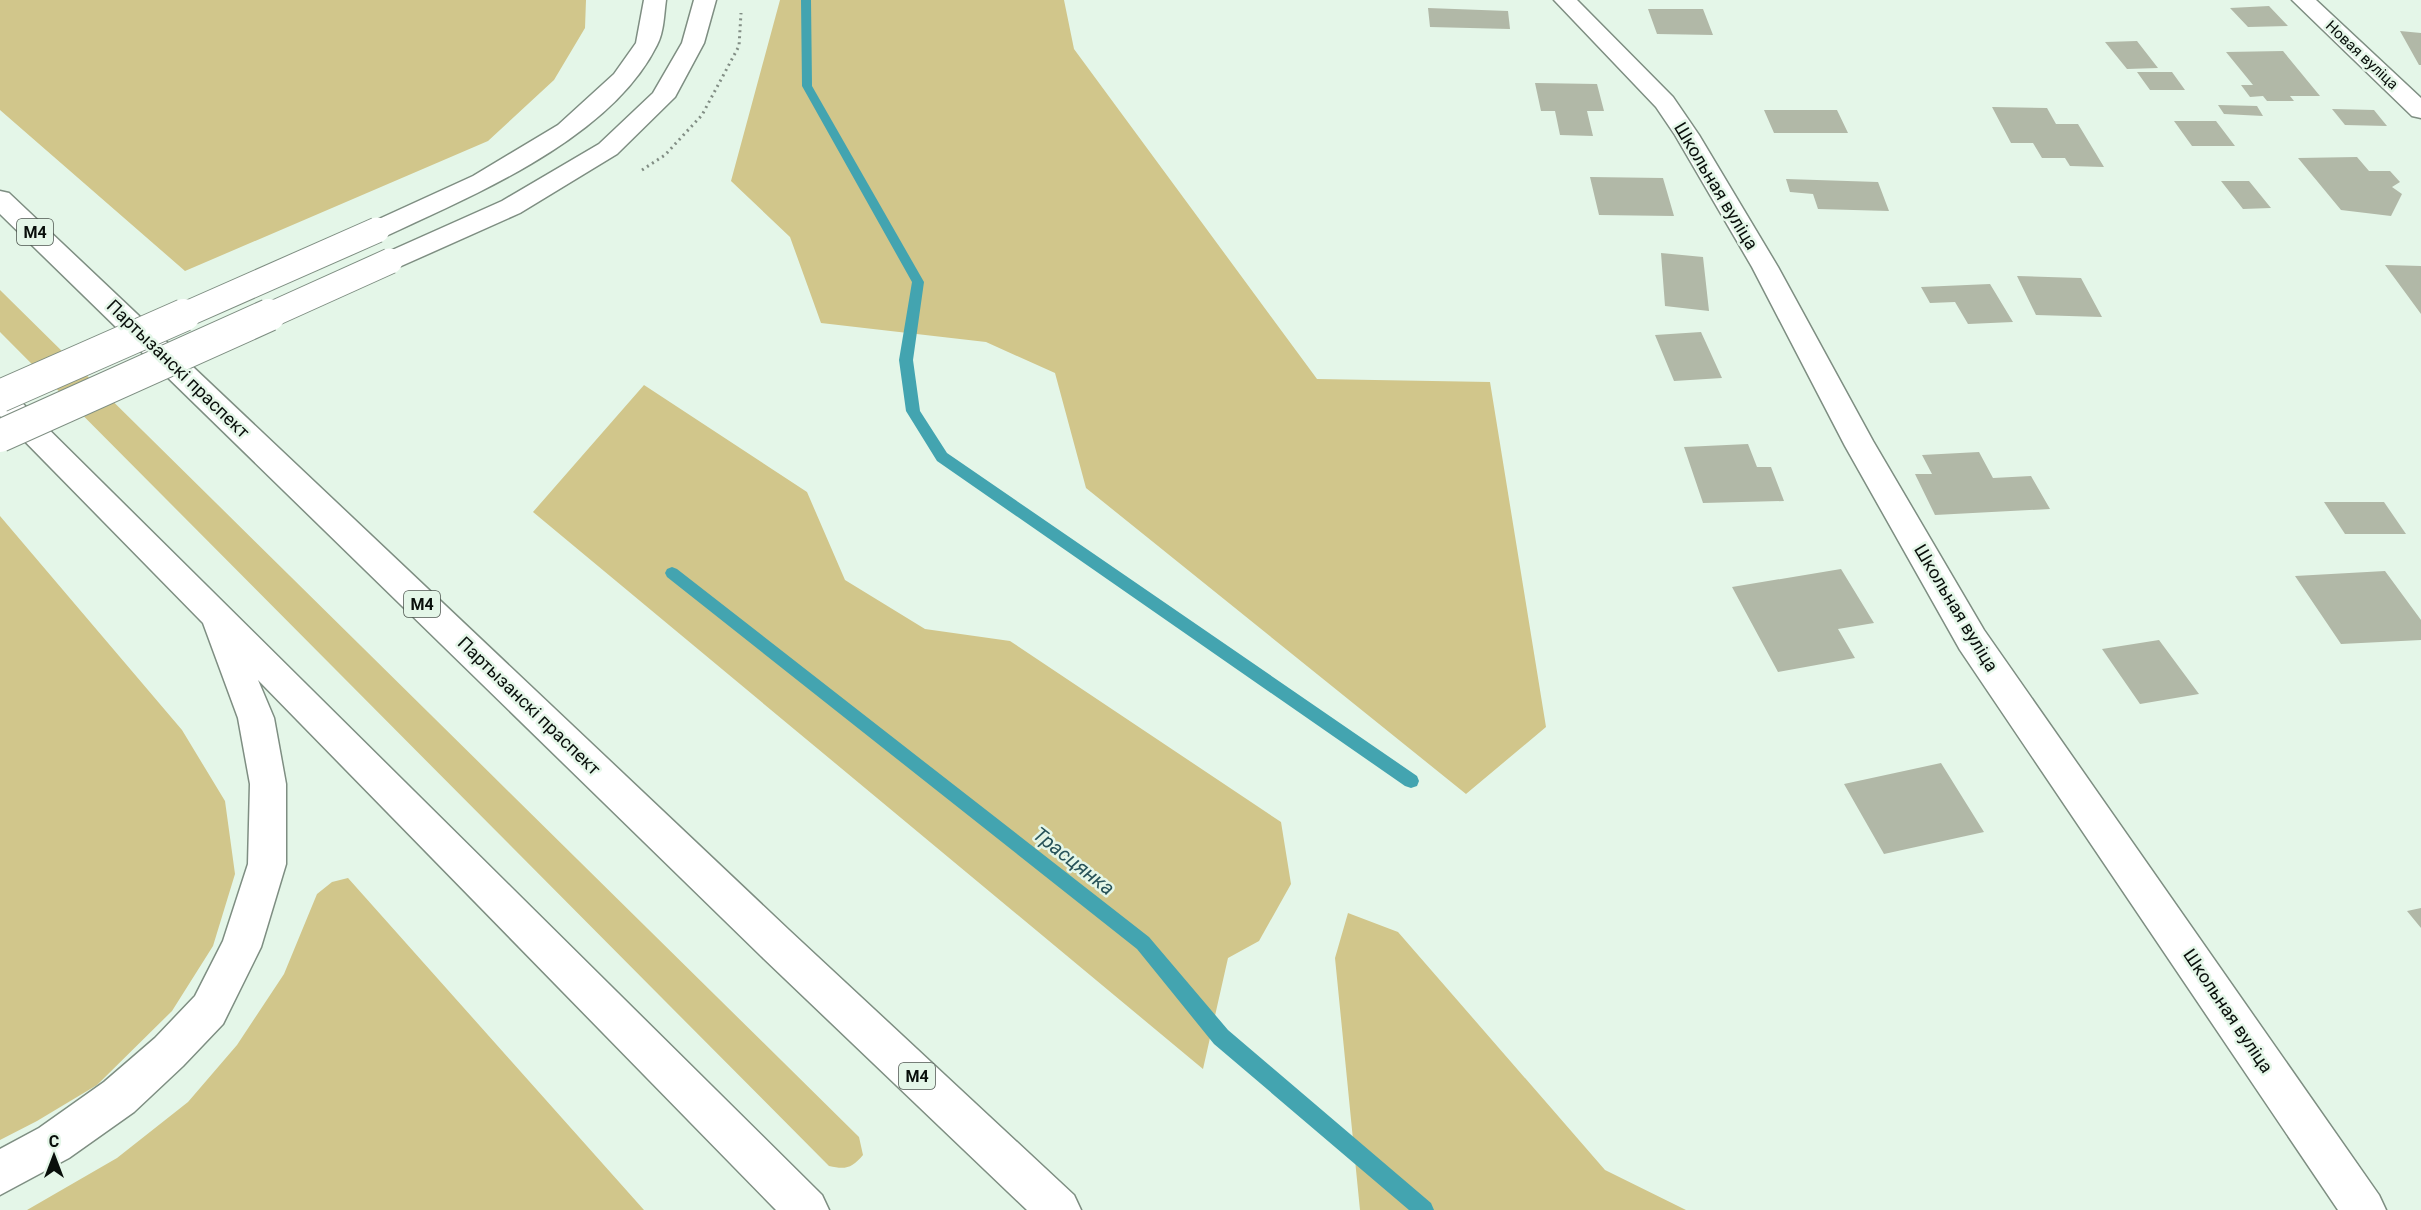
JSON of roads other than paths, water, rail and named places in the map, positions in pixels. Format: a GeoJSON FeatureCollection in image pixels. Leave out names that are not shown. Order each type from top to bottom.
{"type":"FeatureCollection","features":[{"type":"Feature","properties":{"kind":"main road"},"geometry":{"type":"LineString","coordinates":[[655,0],[647,43],[623,79],[567,130],[483,182],[0,397],[807,1210]]}},
{"type":"Feature","properties":{"kind":"main road"},"geometry":{"type":"LineString","coordinates":[[0,436],[511,207],[608,149],[663,97],[693,43],[705,0]]}},
{"type":"Feature","properties":{"kind":"main road","name":"Школьная вуліца"},"geometry":{"type":"LineString","coordinates":[[1565,0],[1665,102],[1687,135],[1764,267],[1860,446],[1972,639],[2364,1210]]}},
{"type":"Feature","properties":{"kind":"main road","name":"Новая вуліца"},"geometry":{"type":"LineString","coordinates":[[2303,0],[2421,111]]}},
{"type":"Feature","properties":{"kind":"main road","name":"Партызанскі праспект"},"geometry":{"type":"LineString","coordinates":[[0,199],[767,934],[1059,1210]]}},
{"type":"Feature","properties":{"kind":"main road"},"geometry":{"type":"LineString","coordinates":[[0,1173],[54,1143],[119,1097],[169,1052],[208,1010],[242,947],[267,864],[268,784],[256,718],[214,611]]}},
{"type":"Feature","properties":{"kind":"waterway"},"geometry":{"type":"LineString","coordinates":[[806,0],[807,86],[918,282],[906,360],[913,411],[942,457],[1411,781]]}},
{"type":"Feature","properties":{"kind":"waterway","name":"Трасцянка"},"geometry":{"type":"LineString","coordinates":[[672,573],[1143,943],[1221,1037],[1424,1210]]}}]}
